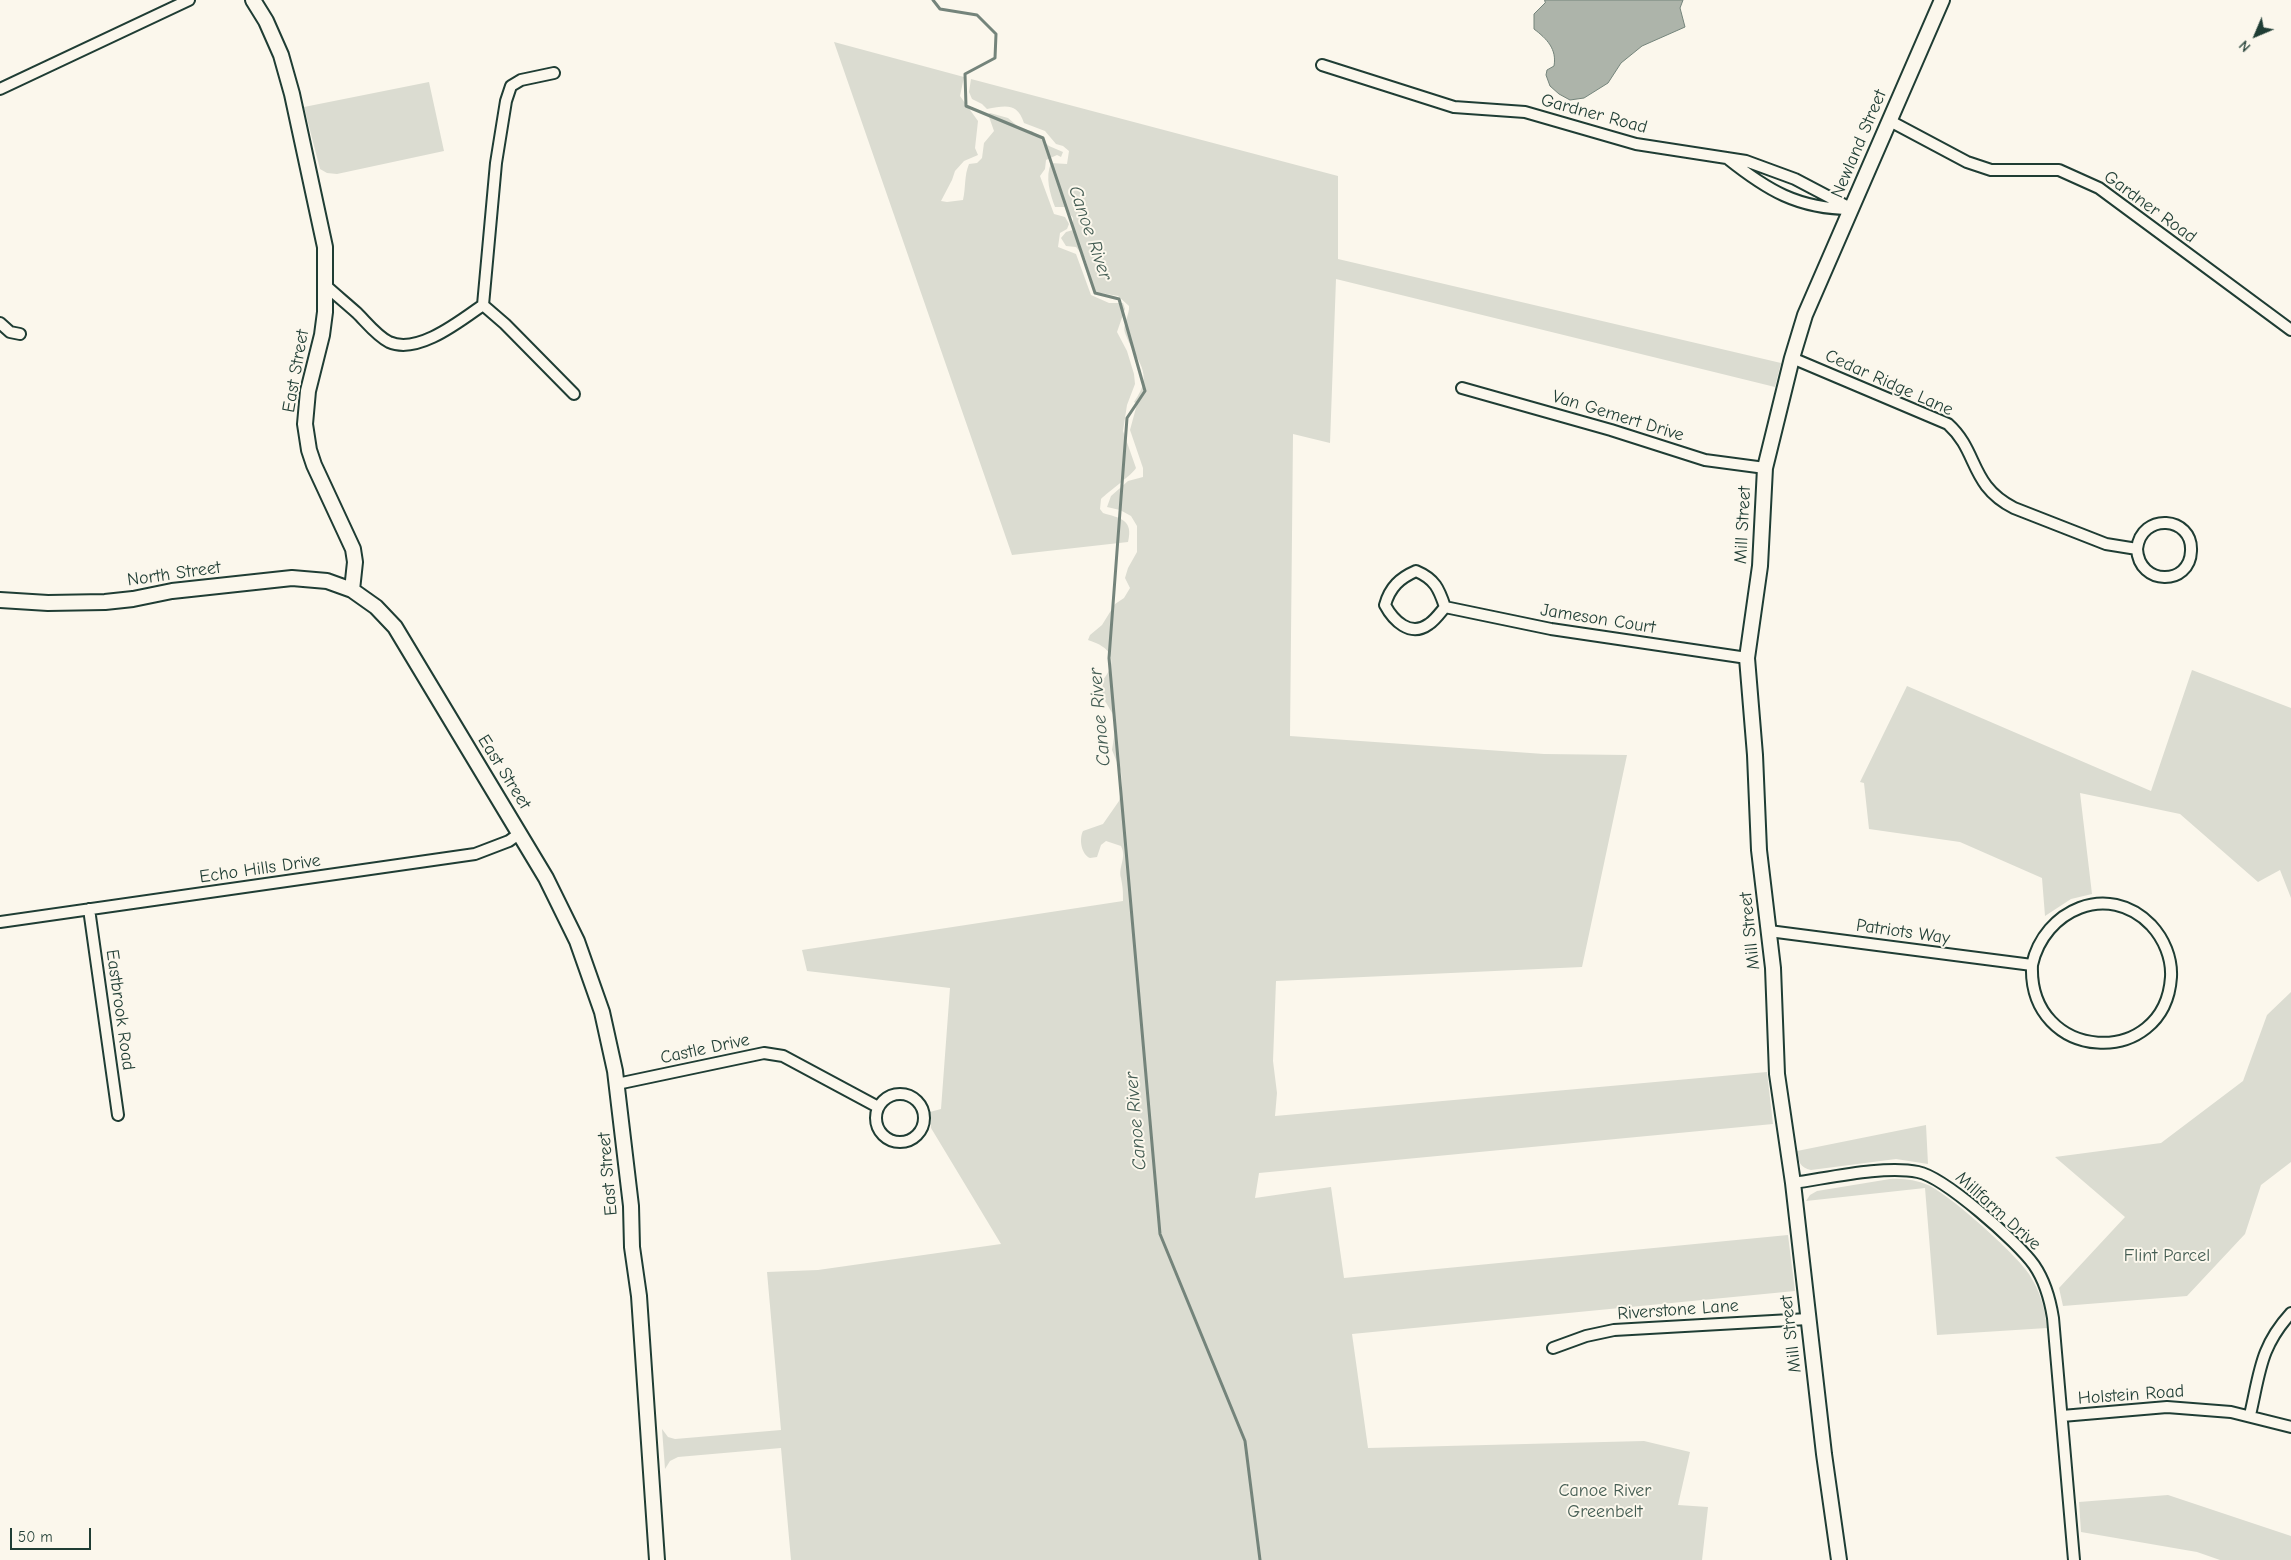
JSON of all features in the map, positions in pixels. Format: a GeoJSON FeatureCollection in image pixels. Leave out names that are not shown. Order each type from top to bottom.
{"type":"FeatureCollection","features":[{"type":"Feature","properties":{"kind":"street"},"geometry":{"type":"LineString","coordinates":[[0,89],[189,0]]}},
{"type":"Feature","properties":{"kind":"street","name":"East Street"},"geometry":{"type":"LineString","coordinates":[[253,0],[273,38],[292,94],[325,247],[322,336],[308,391],[305,424],[309,450],[314,466],[353,549],[355,562],[352,590],[376,606],[395,627],[520,834],[546,878],[577,941],[602,1012],[617,1084],[630,1206],[632,1248],[639,1296],[657,1560]]}},
{"type":"Feature","properties":{"kind":"street","name":"Newland Street"},"geometry":{"type":"LineString","coordinates":[[1811,302],[1942,0]]}},
{"type":"Feature","properties":{"kind":"street","name":"Gardner Road"},"geometry":{"type":"LineString","coordinates":[[1322,65],[1454,106],[1525,112],[1636,144],[1746,161],[1795,179],[1852,209]]}},
{"type":"Feature","properties":{"kind":"street"},"geometry":{"type":"LineString","coordinates":[[482,305],[496,163],[506,101],[511,86],[521,80],[554,74]]}},
{"type":"Feature","properties":{"kind":"street","name":"Gardner Road"},"geometry":{"type":"LineString","coordinates":[[1890,121],[1967,162],[1992,170],[2059,170],[2099,188],[2291,330]]}},
{"type":"Feature","properties":{"kind":"street"},"geometry":{"type":"LineString","coordinates":[[1727,158],[1759,184],[1801,202],[1828,209],[1852,209]]}},
{"type":"Feature","properties":{"kind":"street"},"geometry":{"type":"LineString","coordinates":[[325,285],[378,334],[390,342],[404,344],[416,344],[434,336],[482,305]]}},
{"type":"Feature","properties":{"kind":"street","name":"Mill Street"},"geometry":{"type":"LineString","coordinates":[[1811,302],[1792,358],[1765,468],[1760,566],[1747,658],[1755,755],[1759,850],[1773,968],[1777,1074],[1793,1184],[1824,1454],[1839,1560]]}},
{"type":"Feature","properties":{"kind":"street"},"geometry":{"type":"LineString","coordinates":[[482,305],[574,394]]}},
{"type":"Feature","properties":{"kind":"street"},"geometry":{"type":"LineString","coordinates":[[0,323],[10,332],[20,334]]}},
{"type":"Feature","properties":{"kind":"street","name":"Cedar Ridge Lane"},"geometry":{"type":"LineString","coordinates":[[1792,358],[1948,424],[1960,436],[1982,482],[2004,503],[2106,544],[2137,549]]}},
{"type":"Feature","properties":{"kind":"street","name":"Van Gemert Drive"},"geometry":{"type":"LineString","coordinates":[[1462,388],[1705,460],[1765,468]]}},
{"type":"Feature","properties":{"kind":"street"},"geometry":{"type":"LineString","coordinates":[[2168,522],[2178,526],[2186,534],[2191,551],[2188,562],[2180,572],[2163,577],[2151,574],[2142,566],[2137,549],[2139,538],[2146,529],[2156,523],[2168,522]]}},
{"type":"Feature","properties":{"kind":"street"},"geometry":{"type":"LineString","coordinates":[[1416,571],[1428,576],[1438,587],[1446,607],[1428,625],[1415,629],[1401,626],[1391,617],[1385,605],[1388,593],[1396,583],[1416,571]]}},
{"type":"Feature","properties":{"kind":"street","name":"North Street"},"geometry":{"type":"LineString","coordinates":[[0,600],[48,603],[105,602],[133,599],[172,591],[292,578],[327,581],[352,590]]}},
{"type":"Feature","properties":{"kind":"street","name":"Jameson Court"},"geometry":{"type":"LineString","coordinates":[[1446,607],[1551,629],[1747,658]]}},
{"type":"Feature","properties":{"kind":"street","name":"Echo Hills Drive"},"geometry":{"type":"LineString","coordinates":[[0,922],[475,854],[492,849],[520,834]]}},
{"type":"Feature","properties":{"kind":"street"},"geometry":{"type":"LineString","coordinates":[[2094,905],[2111,905],[2136,914],[2157,932],[2169,957],[2170,984],[2168,996],[2157,1016],[2141,1032],[2120,1041],[2098,1044],[2076,1039],[2065,1034],[2048,1019],[2036,999],[2033,988],[2032,966],[2038,944],[2050,926],[2059,919],[2078,908],[2094,905]]}},
{"type":"Feature","properties":{"kind":"street","name":"Eastbrook Road"},"geometry":{"type":"LineString","coordinates":[[89,909],[118,1115]]}},
{"type":"Feature","properties":{"kind":"street","name":"Patriots Way"},"geometry":{"type":"LineString","coordinates":[[1769,931],[2032,966]]}},
{"type":"Feature","properties":{"kind":"street","name":"Castle Drive"},"geometry":{"type":"LineString","coordinates":[[617,1084],[764,1053],[783,1056],[878,1107]]}},
{"type":"Feature","properties":{"kind":"street"},"geometry":{"type":"LineString","coordinates":[[896,1094],[911,1097],[922,1108],[924,1123],[922,1130],[910,1141],[902,1143],[885,1138],[876,1124],[878,1107],[882,1101],[896,1094]]}},
{"type":"Feature","properties":{"kind":"street","name":"Millfarm Drive"},"geometry":{"type":"LineString","coordinates":[[1793,1184],[1898,1170],[1930,1176],[1957,1193],[2020,1249],[2034,1264],[2050,1299],[2053,1318],[2074,1560]]}},
{"type":"Feature","properties":{"kind":"street"},"geometry":{"type":"LineString","coordinates":[[2250,1415],[2265,1351],[2274,1333],[2291,1313]]}},
{"type":"Feature","properties":{"kind":"street","name":"Riverstone Lane"},"geometry":{"type":"LineString","coordinates":[[1553,1348],[1586,1336],[1614,1330],[1808,1319]]}},
{"type":"Feature","properties":{"kind":"street","name":"Holstein Road"},"geometry":{"type":"LineString","coordinates":[[2062,1416],[2167,1407],[2199,1408],[2250,1415],[2291,1427]]}},
{"type":"Feature","properties":{"kind":"green space"},"geometry":{"type":"Polygon","coordinates":[[[834,42],[964,77],[960,96],[978,121],[975,148],[978,155],[964,161],[955,171],[941,201],[963,200],[969,164],[977,163],[982,158],[984,143],[994,131],[988,114],[990,113],[1008,118],[1022,130],[1032,131],[1049,146],[1063,152],[1061,157],[1057,155],[1046,160],[1045,169],[1040,176],[1054,214],[1065,217],[1069,224],[1067,229],[1060,233],[1058,247],[1076,254],[1091,295],[1109,303],[1123,303],[1125,309],[1117,332],[1127,351],[1135,384],[1127,405],[1123,431],[1136,468],[1101,499],[1100,509],[1103,513],[1120,518],[1127,524],[1129,528],[1128,542],[1012,555],[834,42]]]}},
{"type":"Feature","properties":{"kind":"green space","name":"Canoe River Greenbelt"},"geometry":{"type":"Polygon","coordinates":[[[971,79],[1338,176],[1338,259],[1781,363],[1775,387],[1336,279],[1330,443],[1293,434],[1290,736],[1544,754],[1627,755],[1582,967],[1276,981],[1273,1061],[1277,1093],[1275,1116],[1767,1072],[1773,1124],[1259,1173],[1255,1198],[1331,1187],[1344,1278],[1788,1235],[1795,1291],[1352,1334],[1368,1448],[1644,1441],[1690,1452],[1678,1505],[1708,1507],[1702,1560],[791,1560],[781,1448],[678,1457],[670,1461],[665,1469],[662,1429],[668,1437],[675,1439],[781,1430],[767,1272],[818,1270],[1001,1244],[931,1128],[930,1112],[941,1109],[950,988],[807,971],[802,950],[1123,901],[1120,874],[1123,855],[1121,846],[1106,841],[1101,845],[1097,857],[1090,858],[1083,850],[1081,842],[1083,831],[1103,824],[1119,801],[1122,786],[1121,772],[1112,750],[1115,731],[1114,716],[1102,696],[1103,680],[1111,666],[1110,655],[1102,646],[1088,640],[1090,635],[1102,625],[1115,604],[1124,598],[1130,588],[1125,578],[1137,552],[1137,526],[1131,516],[1120,510],[1107,507],[1111,496],[1128,481],[1143,477],[1143,468],[1130,430],[1137,404],[1134,402],[1143,383],[1142,367],[1124,330],[1129,306],[1118,296],[1095,292],[1085,258],[1076,247],[1066,246],[1061,238],[1066,232],[1073,230],[1073,218],[1065,207],[1055,207],[1050,191],[1048,174],[1051,163],[1067,164],[1069,151],[1063,146],[1056,144],[1045,131],[1024,123],[1021,116],[1014,109],[1005,107],[987,109],[972,99],[969,92],[971,79]]]}},
{"type":"Feature","properties":{"kind":"green space"},"geometry":{"type":"Polygon","coordinates":[[[429,82],[444,151],[337,174],[327,173],[320,169],[304,107],[429,82]]]}},
{"type":"Feature","properties":{"kind":"green space"},"geometry":{"type":"Polygon","coordinates":[[[2192,670],[2291,708],[2291,898],[2280,870],[2258,882],[2180,814],[2080,793],[2092,894],[2071,899],[2045,916],[2042,878],[1960,842],[1869,829],[1864,783],[1860,782],[1907,686],[2151,791],[2192,670]]]}},
{"type":"Feature","properties":{"kind":"green space","name":"Flint Parcel"},"geometry":{"type":"Polygon","coordinates":[[[2291,992],[2291,1162],[2261,1185],[2245,1234],[2187,1296],[2063,1306],[2059,1288],[2125,1217],[2055,1157],[2161,1143],[2243,1081],[2267,1015],[2291,992]]]}},
{"type":"Feature","properties":{"kind":"green space"},"geometry":{"type":"Polygon","coordinates":[[[1926,1125],[1928,1164],[1896,1159],[1811,1170],[1802,1166],[1798,1158],[1797,1151],[1926,1125]]]}},
{"type":"Feature","properties":{"kind":"green space"},"geometry":{"type":"Polygon","coordinates":[[[1890,1179],[1919,1182],[1938,1191],[1966,1212],[2011,1253],[2033,1280],[2041,1300],[2047,1328],[1937,1335],[1925,1188],[1806,1201],[1810,1195],[1817,1191],[1890,1179]]]}},
{"type":"Feature","properties":{"kind":"green space"},"geometry":{"type":"Polygon","coordinates":[[[2168,1495],[2291,1536],[2291,1560],[2220,1560],[2197,1552],[2081,1532],[2079,1502],[2168,1495]]]}},
{"type":"Feature","properties":{"kind":"shaded area"},"geometry":{"type":"Polygon","coordinates":[[[1545,0],[1683,0],[1680,8],[1685,27],[1642,46],[1621,63],[1608,83],[1584,98],[1570,100],[1550,86],[1546,75],[1547,70],[1554,66],[1554,54],[1547,41],[1534,29],[1534,14],[1545,3],[1545,0]]]}},
{"type":"Feature","properties":{"kind":"waterway","name":"Canoe River"},"geometry":{"type":"LineString","coordinates":[[933,0],[940,9],[977,15],[996,34],[995,58],[965,74],[966,106],[1043,138],[1095,293],[1119,299],[1145,391],[1127,418],[1109,658],[1160,1234],[1245,1441],[1260,1560]]}}]}
